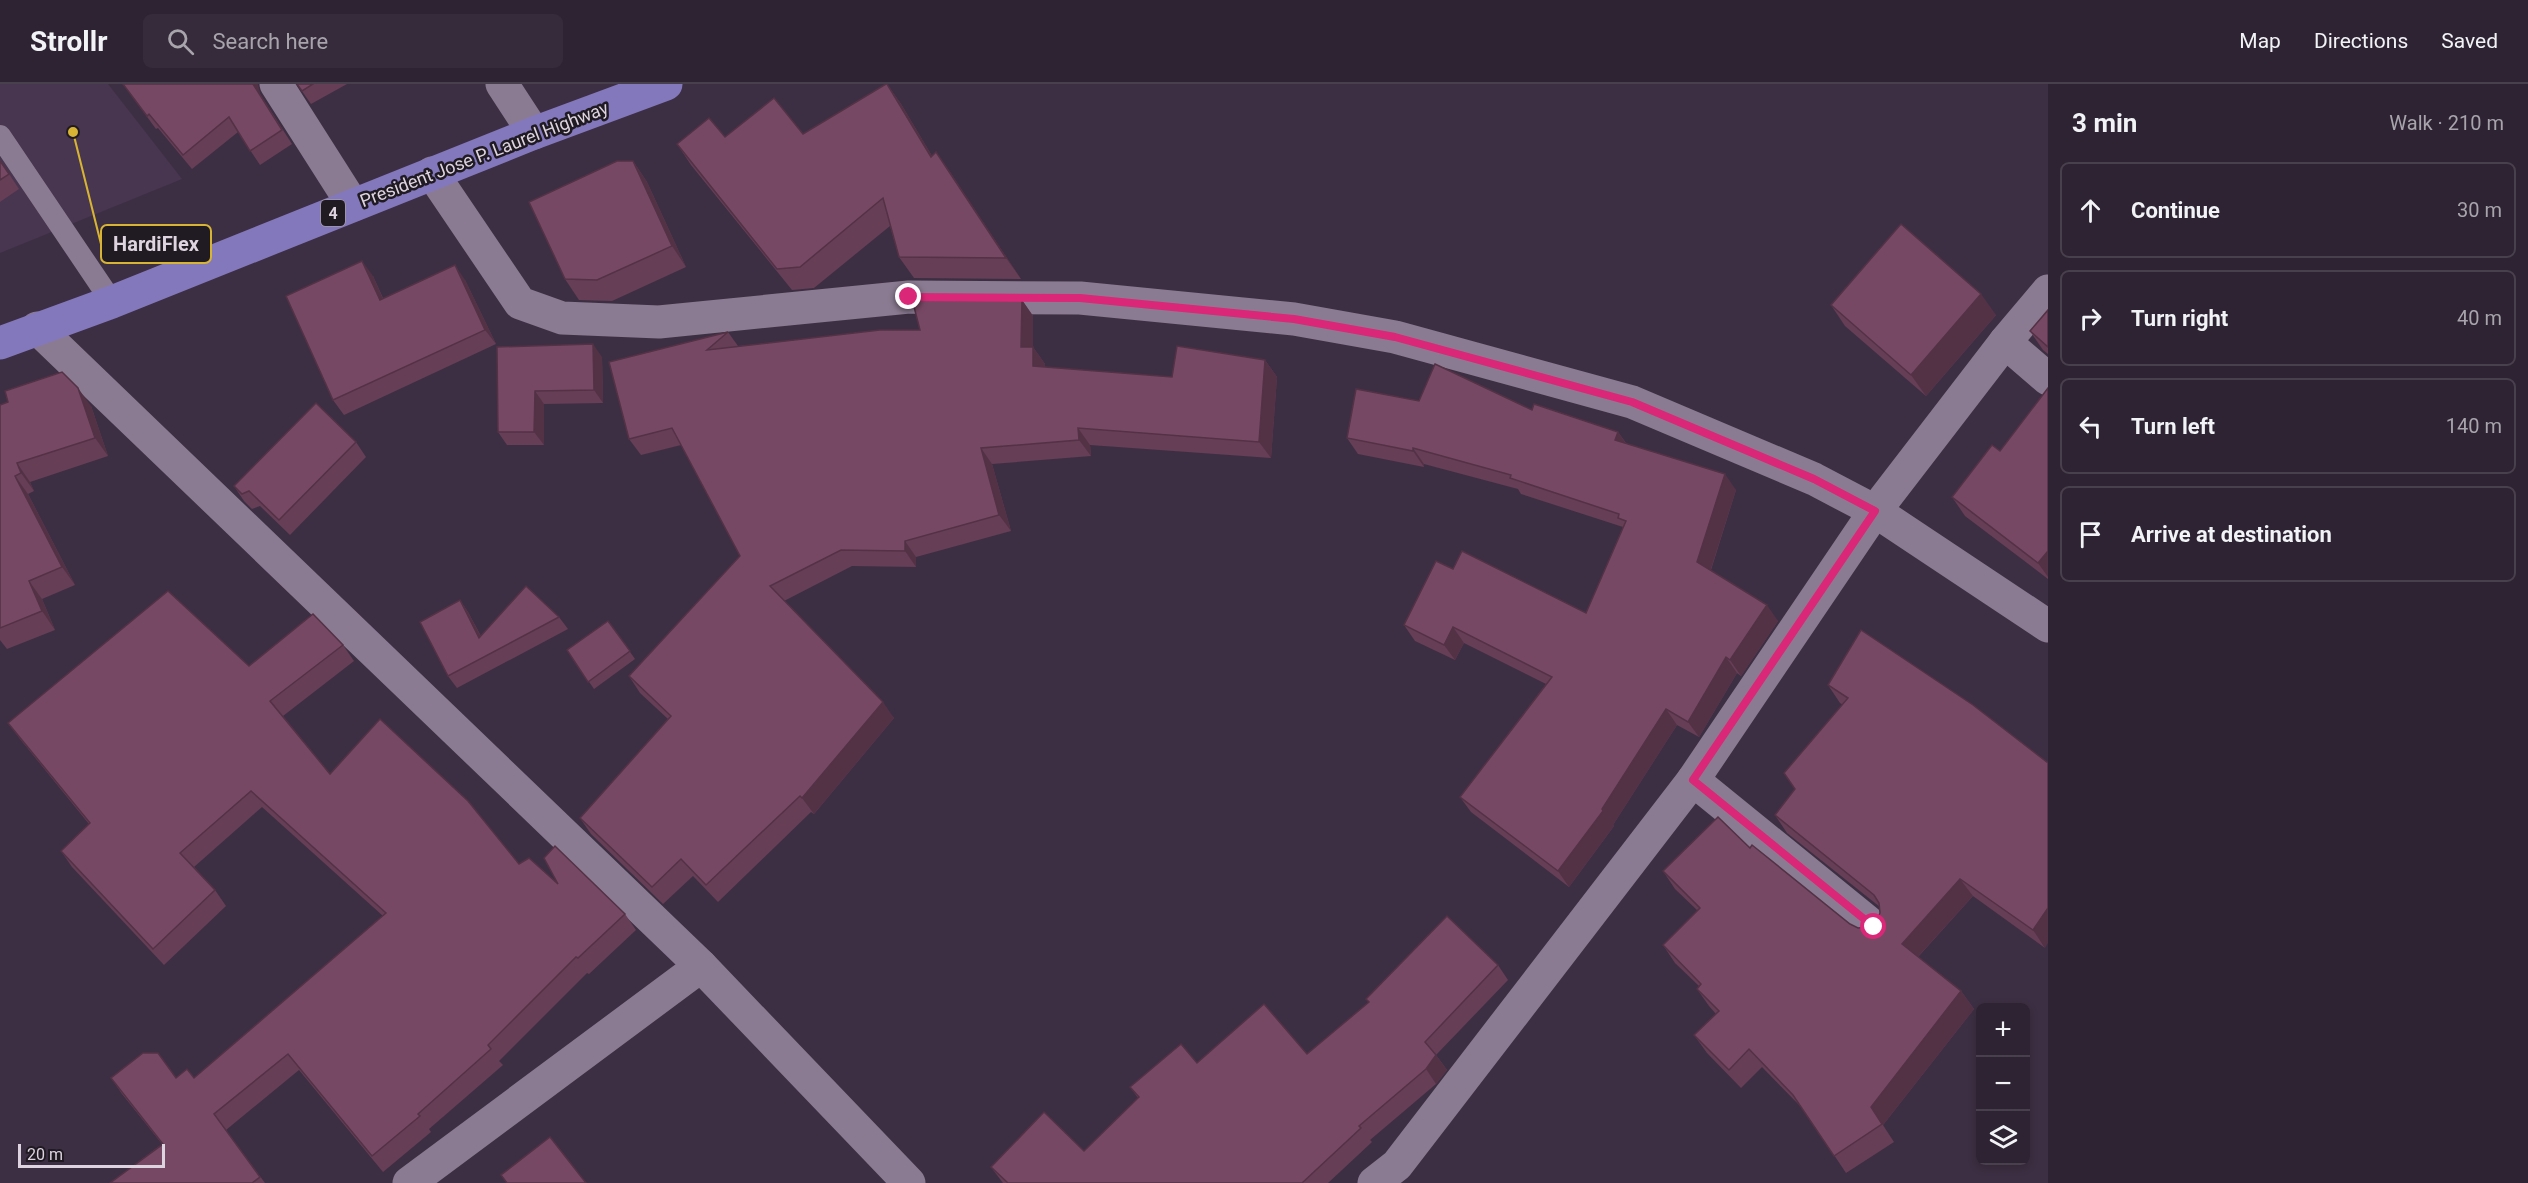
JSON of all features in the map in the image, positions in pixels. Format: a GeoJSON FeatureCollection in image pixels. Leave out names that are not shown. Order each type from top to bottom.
{"type":"FeatureCollection","features":[{"type":"Feature","properties":{"kind":"highway","name":"President Jose P. Laurel Highway"},"geometry":{"type":"LineString","coordinates":[[0,343],[112,302],[432,173],[666,84]]}},
{"type":"Feature","properties":{"kind":"street"},"geometry":{"type":"LineString","coordinates":[[276,84],[353,205]]}},
{"type":"Feature","properties":{"kind":"street"},"geometry":{"type":"LineString","coordinates":[[502,84],[534,133]]}},
{"type":"Feature","properties":{"kind":"street"},"geometry":{"type":"LineString","coordinates":[[432,173],[520,303],[562,318],[659,322],[909,297],[1080,298],[1294,319],[1395,337],[1632,402],[1814,479],[1875,511],[2048,626]]}},
{"type":"Feature","properties":{"kind":"street"},"geometry":{"type":"LineString","coordinates":[[1374,1183],[1397,1165],[1693,780],[1875,511],[2005,342],[2048,291]]}},
{"type":"Feature","properties":{"kind":"street"},"geometry":{"type":"LineString","coordinates":[[37,328],[701,966],[909,1183]]}},
{"type":"Feature","properties":{"kind":"street"},"geometry":{"type":"LineString","coordinates":[[2005,342],[2048,379]]}},
{"type":"Feature","properties":{"kind":"street"},"geometry":{"type":"LineString","coordinates":[[1693,780],[1874,927]]}},
{"type":"Feature","properties":{"kind":"street"},"geometry":{"type":"LineString","coordinates":[[409,1183],[701,966]]}},
{"type":"Feature","properties":{"kind":"lane"},"geometry":{"type":"LineString","coordinates":[[0,136],[112,302]]}},
{"type":"Feature","properties":{"kind":"shaded area"},"geometry":{"type":"Polygon","coordinates":[[[0,84],[108,84],[182,179],[0,253],[0,84]]]}},
{"type":"Feature","properties":{"kind":"building"},"geometry":{"type":"Polygon","coordinates":[[[123,84],[253,84],[282,130],[250,151],[229,117],[183,155],[149,114],[147,116],[123,84]]]}},
{"type":"Feature","properties":{"kind":"building"},"geometry":{"type":"Polygon","coordinates":[[[297,84],[313,84],[302,91],[297,84]]]}},
{"type":"Feature","properties":{"kind":"building"},"geometry":{"type":"Polygon","coordinates":[[[886,84],[931,157],[936,152],[1006,258],[899,257],[883,198],[800,267],[777,269],[677,144],[709,118],[725,137],[774,98],[803,134],[886,84]]]}},
{"type":"Feature","properties":{"kind":"building"},"geometry":{"type":"Polygon","coordinates":[[[0,161],[9,174],[0,180],[0,161]]]}},
{"type":"Feature","properties":{"kind":"building"},"geometry":{"type":"Polygon","coordinates":[[[617,161],[633,161],[672,246],[597,280],[565,279],[529,202],[617,161]]]}},
{"type":"Feature","properties":{"kind":"building"},"geometry":{"type":"Polygon","coordinates":[[[1901,224],[1981,294],[1911,375],[1831,305],[1901,224]]]}},
{"type":"Feature","properties":{"kind":"building"},"geometry":{"type":"Polygon","coordinates":[[[362,261],[380,300],[455,265],[485,330],[333,400],[286,296],[362,261]]]}},
{"type":"Feature","properties":{"kind":"building"},"geometry":{"type":"Polygon","coordinates":[[[912,299],[1022,300],[1021,347],[1033,347],[1033,366],[1172,377],[1177,346],[1265,360],[1259,442],[1078,428],[1079,440],[981,448],[999,515],[905,541],[905,551],[841,550],[770,586],[883,702],[802,798],[800,796],[706,885],[681,859],[652,887],[580,818],[671,716],[629,676],[740,556],[672,428],[629,439],[609,362],[728,332],[707,350],[880,330],[920,330],[912,299]]]}},
{"type":"Feature","properties":{"kind":"building"},"geometry":{"type":"Polygon","coordinates":[[[2048,310],[2048,347],[2030,331],[2048,310]]]}},
{"type":"Feature","properties":{"kind":"building"},"geometry":{"type":"Polygon","coordinates":[[[593,344],[594,390],[535,391],[534,432],[498,432],[497,347],[593,344]]]}},
{"type":"Feature","properties":{"kind":"building"},"geometry":{"type":"Polygon","coordinates":[[[1435,364],[1532,410],[1534,404],[1618,432],[1615,440],[1725,474],[1697,562],[1767,605],[1730,660],[1726,657],[1688,722],[1666,709],[1602,809],[1603,811],[1558,871],[1460,797],[1552,677],[1453,627],[1444,645],[1404,625],[1436,561],[1453,569],[1462,551],[1586,613],[1626,521],[1618,518],[1619,514],[1510,478],[1511,475],[1413,448],[1413,451],[1347,438],[1356,389],[1419,401],[1435,364]]]}},
{"type":"Feature","properties":{"kind":"building"},"geometry":{"type":"Polygon","coordinates":[[[62,372],[78,388],[95,438],[17,463],[21,473],[15,476],[62,567],[29,581],[42,611],[0,628],[0,405],[8,402],[5,391],[62,372]]]}},
{"type":"Feature","properties":{"kind":"building"},"geometry":{"type":"Polygon","coordinates":[[[2048,388],[2048,551],[2038,563],[1952,497],[1992,445],[2000,451],[2048,388]]]}},
{"type":"Feature","properties":{"kind":"building"},"geometry":{"type":"Polygon","coordinates":[[[316,403],[356,442],[279,520],[249,491],[242,494],[234,486],[316,403]]]}},
{"type":"Feature","properties":{"kind":"building"},"geometry":{"type":"Polygon","coordinates":[[[526,586],[559,617],[448,676],[420,622],[460,600],[479,638],[526,586]]]}},
{"type":"Feature","properties":{"kind":"building"},"geometry":{"type":"Polygon","coordinates":[[[168,591],[249,666],[313,614],[343,645],[270,701],[330,774],[380,719],[468,801],[519,864],[529,858],[558,884],[544,858],[555,846],[625,914],[578,958],[576,957],[488,1045],[491,1049],[418,1114],[420,1116],[372,1156],[288,1054],[214,1114],[260,1177],[252,1183],[110,1183],[163,1144],[111,1078],[143,1053],[158,1053],[176,1078],[187,1069],[194,1078],[386,913],[251,791],[180,853],[215,890],[153,949],[61,851],[90,823],[8,723],[168,591]]]}},
{"type":"Feature","properties":{"kind":"building"},"geometry":{"type":"Polygon","coordinates":[[[608,621],[630,651],[588,682],[567,650],[608,621]]]}},
{"type":"Feature","properties":{"kind":"building"},"geometry":{"type":"Polygon","coordinates":[[[1861,630],[1973,705],[2048,763],[2048,908],[2033,930],[1960,879],[1902,944],[1961,991],[1871,1107],[1882,1124],[1834,1156],[1793,1095],[1749,1049],[1729,1070],[1694,1035],[1719,1011],[1697,989],[1701,984],[1663,945],[1700,908],[1663,871],[1718,817],[1750,848],[1752,845],[1850,924],[1858,928],[1868,927],[1876,922],[1880,913],[1879,903],[1874,895],[1775,815],[1795,789],[1784,773],[1848,698],[1828,685],[1861,630]]]}},
{"type":"Feature","properties":{"kind":"building"},"geometry":{"type":"Polygon","coordinates":[[[1447,916],[1498,965],[1425,1042],[1436,1055],[1426,1069],[1359,1126],[1361,1128],[1302,1183],[1008,1183],[991,1167],[1044,1112],[1084,1151],[1139,1097],[1130,1087],[1181,1044],[1197,1063],[1264,1004],[1307,1054],[1369,1002],[1366,999],[1447,916]]]}},
{"type":"Feature","properties":{"kind":"building"},"geometry":{"type":"Polygon","coordinates":[[[550,1137],[586,1183],[507,1183],[501,1175],[550,1137]]]}},
{"type":"Feature","properties":{"kind":"place","name":"HardiFlex"},"geometry":{"type":"Point","coordinates":[73,132]}},
{"type":"Feature","properties":{"kind":"route"},"geometry":{"type":"LineString","coordinates":[[909,297],[1080,298],[1294,319],[1395,337],[1632,402],[1814,479],[1875,511],[1693,780],[1874,927]]}}]}
